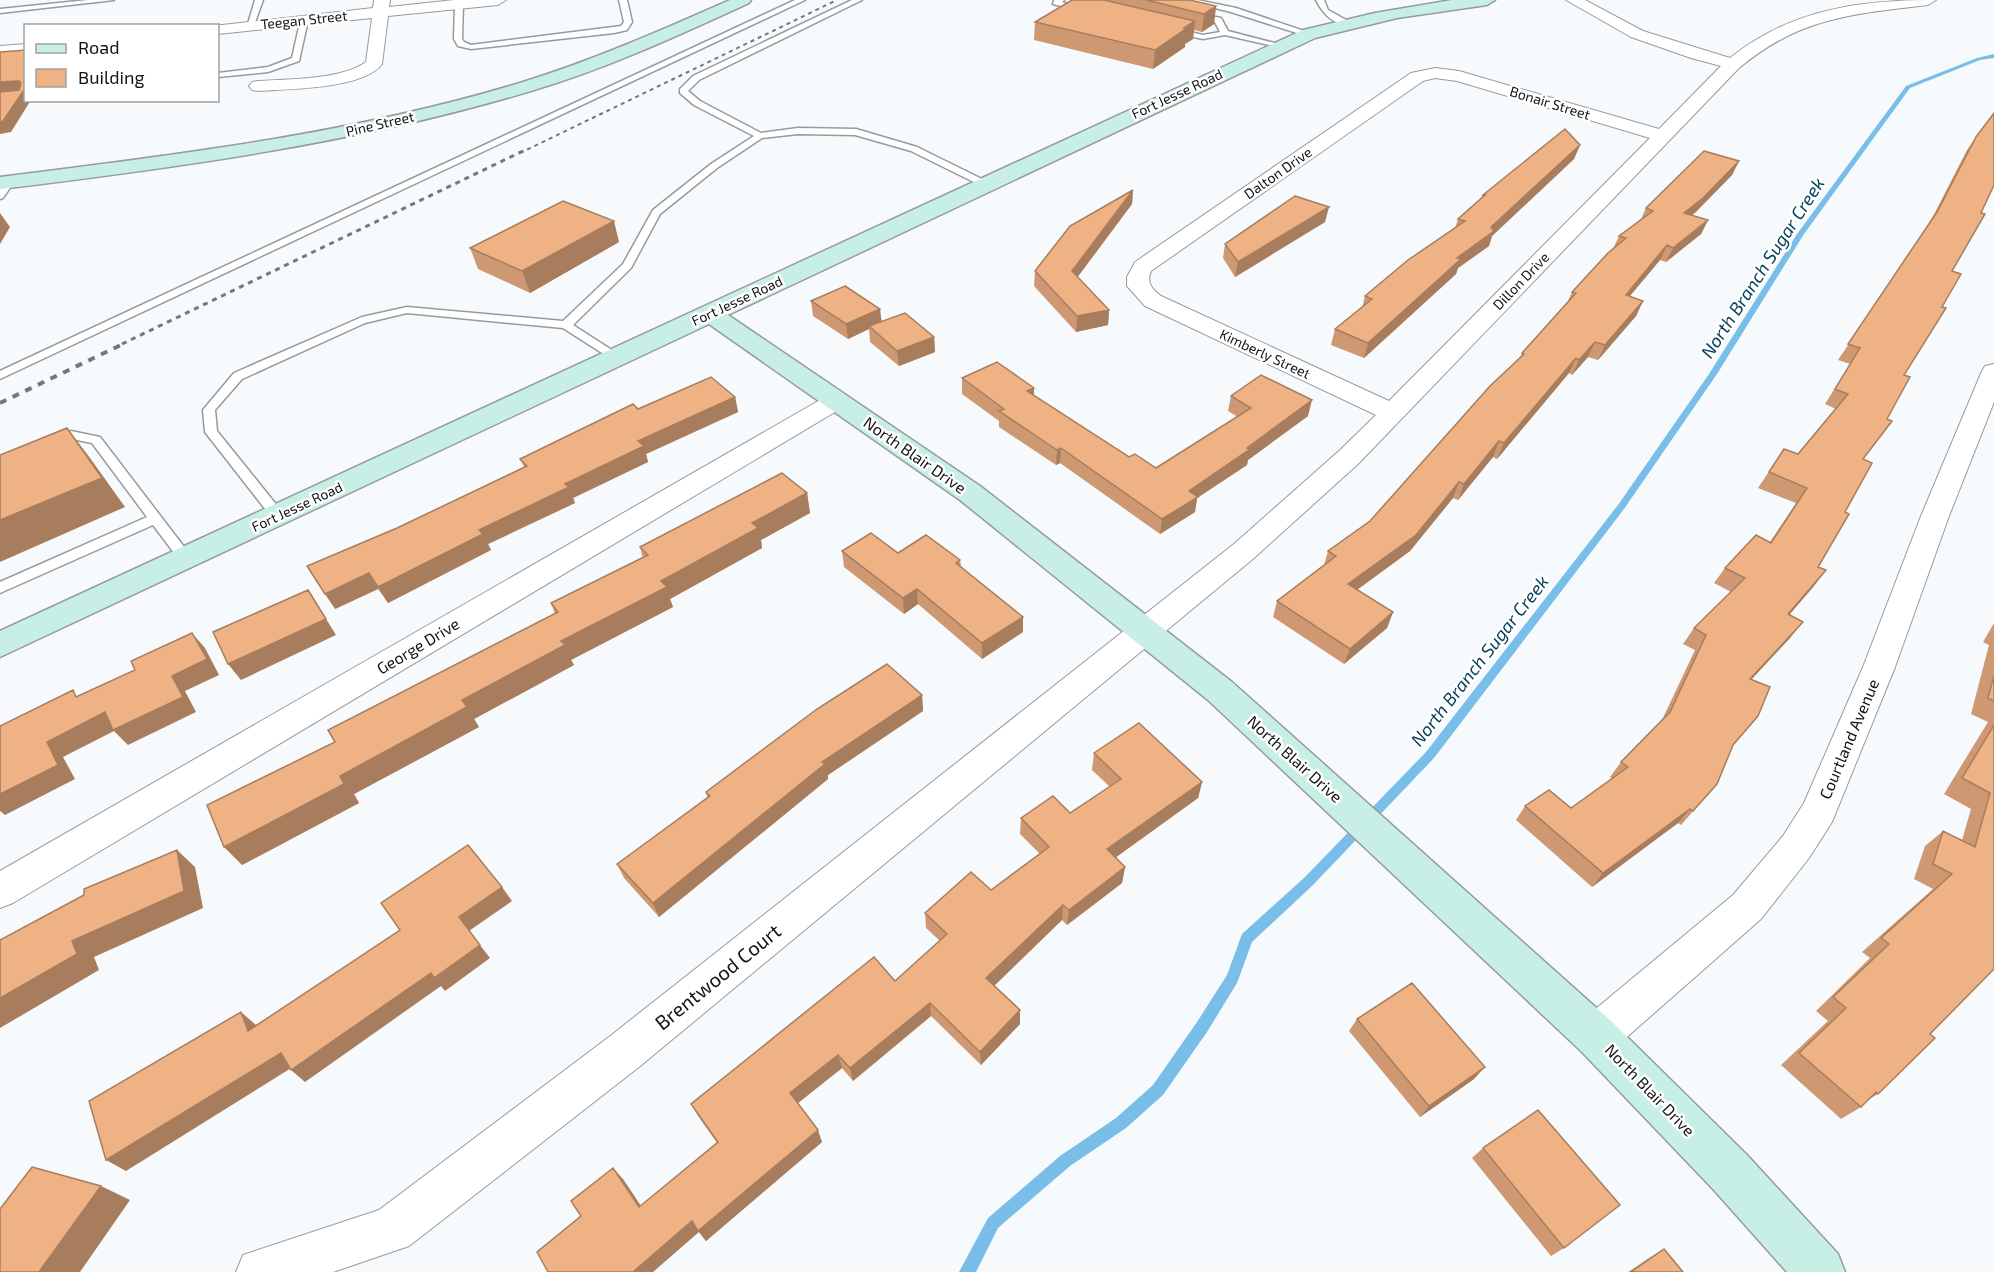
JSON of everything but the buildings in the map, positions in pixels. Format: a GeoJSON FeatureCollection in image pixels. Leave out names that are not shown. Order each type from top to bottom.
{"type":"FeatureCollection","features":[{"type":"Feature","properties":{"kind":"street","name":"Teegan Street"},"geometry":{"type":"LineString","coordinates":[[219,28],[304,20],[381,6],[459,4],[498,0]]}},
{"type":"Feature","properties":{"kind":"street","name":"Pine Street"},"geometry":{"type":"LineString","coordinates":[[3,187],[314,139],[412,117],[520,89],[585,67],[650,42],[743,0]]}},
{"type":"Feature","properties":{"kind":"street","name":"Fort Jesse Road"},"geometry":{"type":"LineString","coordinates":[[0,645],[1309,34],[1345,23],[1403,11],[1487,0]]}},
{"type":"Feature","properties":{"kind":"street"},"geometry":{"type":"LineString","coordinates":[[1574,0],[1637,34],[1688,52],[1733,64]]}},
{"type":"Feature","properties":{"kind":"street","name":"Dillon Drive"},"geometry":{"type":"LineString","coordinates":[[1146,631],[1244,551],[1349,457],[1733,64],[1761,40],[1807,20],[1832,14],[1928,0]]}},
{"type":"Feature","properties":{"kind":"street"},"geometry":{"type":"LineString","coordinates":[[258,86],[349,76],[367,71],[374,64],[381,6]]}},
{"type":"Feature","properties":{"kind":"street"},"geometry":{"type":"LineString","coordinates":[[0,51],[24,49]]}},
{"type":"Feature","properties":{"kind":"street","name":"Bonair Street"},"geometry":{"type":"LineString","coordinates":[[1437,73],[1459,76],[1662,136]]}},
{"type":"Feature","properties":{"kind":"street","name":"Dalton Drive"},"geometry":{"type":"LineString","coordinates":[[1140,290],[1137,284],[1137,274],[1143,267],[1417,77],[1437,73]]}},
{"type":"Feature","properties":{"kind":"street","name":"Kimberly Street"},"geometry":{"type":"LineString","coordinates":[[1140,290],[1153,302],[1393,413]]}},
{"type":"Feature","properties":{"kind":"street","name":"North Blair Drive"},"geometry":{"type":"LineString","coordinates":[[710,314],[969,493],[1220,691],[1596,1036],[1730,1172],[1820,1272]]}},
{"type":"Feature","properties":{"kind":"street","name":"Courtland Avenue"},"geometry":{"type":"LineString","coordinates":[[1596,1036],[1747,907],[1796,847],[1819,811],[1879,667],[1935,516],[1994,371]]}},
{"type":"Feature","properties":{"kind":"street","name":"George Drive"},"geometry":{"type":"LineString","coordinates":[[0,891],[836,400]]}},
{"type":"Feature","properties":{"kind":"street","name":"Brentwood Court"},"geometry":{"type":"LineString","coordinates":[[260,1272],[392,1229],[624,1052],[1146,631]]}},
{"type":"Feature","properties":{"kind":"lane"},"geometry":{"type":"LineString","coordinates":[[0,11],[110,0]]}},
{"type":"Feature","properties":{"kind":"lane"},"geometry":{"type":"LineString","coordinates":[[250,25],[258,0]]}},
{"type":"Feature","properties":{"kind":"lane"},"geometry":{"type":"LineString","coordinates":[[459,4],[458,39],[461,44],[471,46],[614,31],[624,28],[628,22],[622,0]]}},
{"type":"Feature","properties":{"kind":"lane"},"geometry":{"type":"LineString","coordinates":[[0,375],[801,0]]}},
{"type":"Feature","properties":{"kind":"lane"},"geometry":{"type":"LineString","coordinates":[[760,136],[697,103],[683,91],[696,78],[858,0]]}},
{"type":"Feature","properties":{"kind":"lane"},"geometry":{"type":"LineString","coordinates":[[1060,0],[1056,2],[1093,12]]}},
{"type":"Feature","properties":{"kind":"lane"},"geometry":{"type":"LineString","coordinates":[[1187,0],[1233,10],[1309,34]]}},
{"type":"Feature","properties":{"kind":"lane"},"geometry":{"type":"LineString","coordinates":[[1320,0],[1325,11],[1345,23]]}},
{"type":"Feature","properties":{"kind":"lane"},"geometry":{"type":"LineString","coordinates":[[1188,13],[1218,20],[1225,33]]}},
{"type":"Feature","properties":{"kind":"lane"},"geometry":{"type":"LineString","coordinates":[[219,75],[267,70],[285,66],[296,59],[304,20]]}},
{"type":"Feature","properties":{"kind":"lane"},"geometry":{"type":"LineString","coordinates":[[1159,27],[1203,37],[1225,33],[1282,46]]}},
{"type":"Feature","properties":{"kind":"lane"},"geometry":{"type":"LineString","coordinates":[[566,325],[627,266],[656,212],[714,166],[760,136],[798,131],[856,132],[914,150],[985,184]]}},
{"type":"Feature","properties":{"kind":"lane"},"geometry":{"type":"LineString","coordinates":[[278,516],[211,432],[209,410],[238,376],[362,320],[407,310],[566,325],[617,358]]}},
{"type":"Feature","properties":{"kind":"lane"},"geometry":{"type":"LineString","coordinates":[[40,447],[71,435],[96,440],[186,559]]}},
{"type":"Feature","properties":{"kind":"lane"},"geometry":{"type":"LineString","coordinates":[[0,588],[156,518]]}},
{"type":"Feature","properties":{"kind":"waterway","name":"North Branch Sugar Creek"},"geometry":{"type":"LineString","coordinates":[[967,1272],[993,1223],[1065,1161],[1121,1123],[1158,1090],[1202,1027],[1232,978],[1247,938],[1309,881],[1430,755],[1621,507],[1713,374],[1801,234],[1908,87],[1979,59],[1994,56]]}},
{"type":"Feature","properties":{"kind":"railway"},"geometry":{"type":"LineString","coordinates":[[520,153],[837,0]]}},
{"type":"Feature","properties":{"kind":"railway"},"geometry":{"type":"LineString","coordinates":[[122,344],[523,151]]}},
{"type":"Feature","properties":{"kind":"railway"},"geometry":{"type":"LineString","coordinates":[[0,403],[125,343]]}}]}
